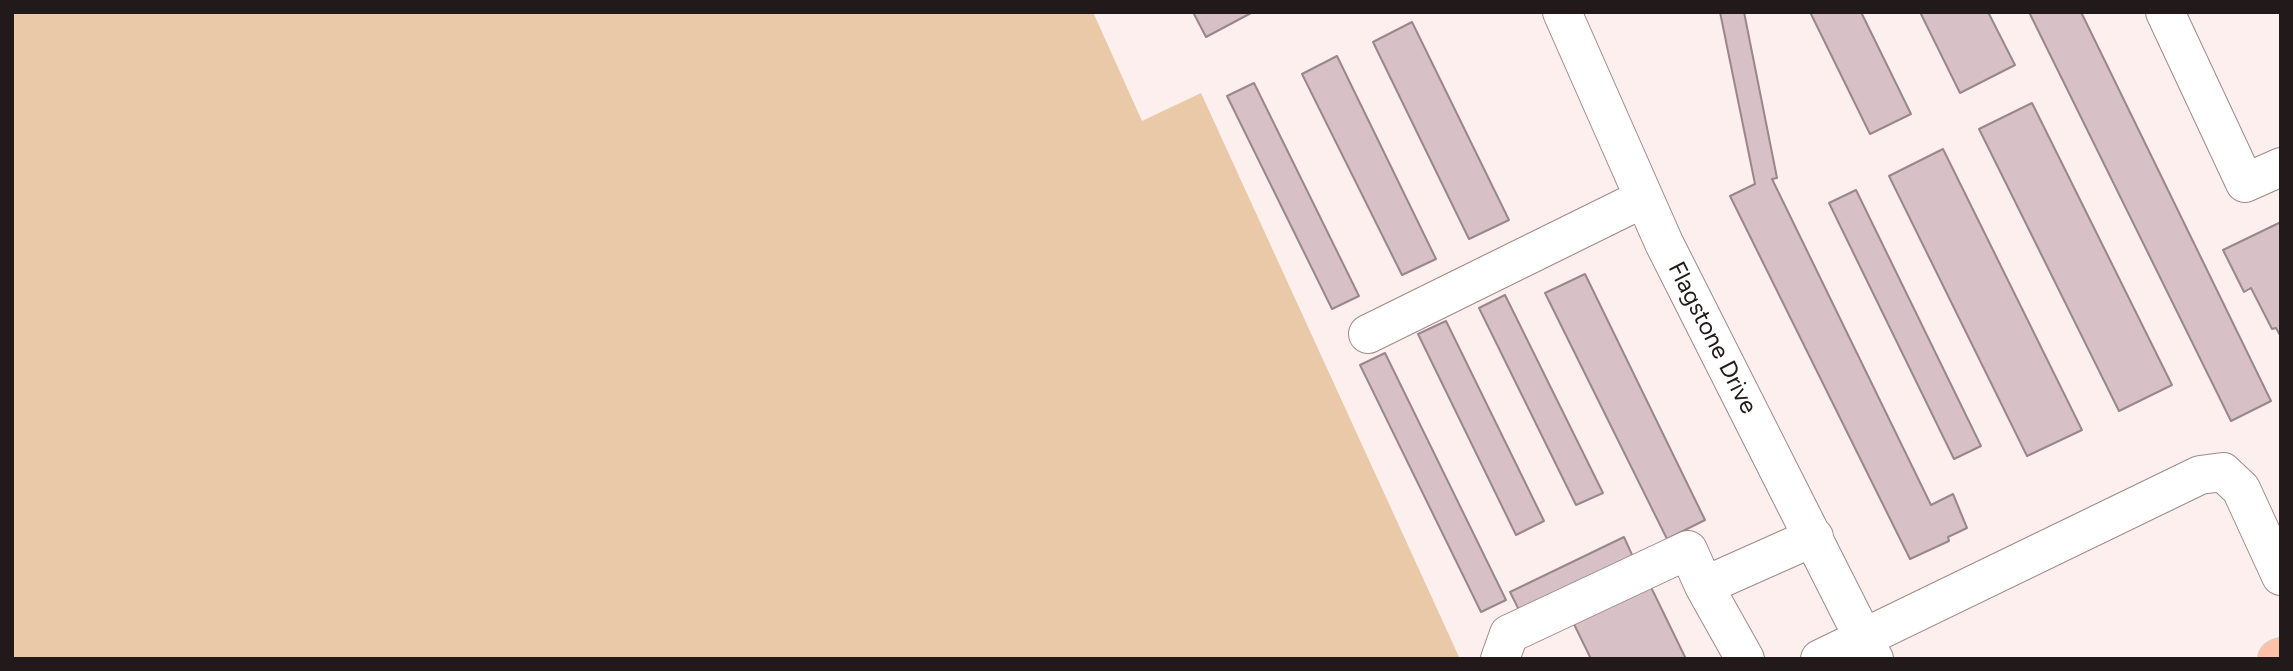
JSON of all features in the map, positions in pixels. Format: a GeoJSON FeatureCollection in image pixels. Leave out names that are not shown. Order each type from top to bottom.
{"type":"FeatureCollection","features":[{"type":"Feature","properties":{"kind":"street","name":"Flagstone Drive"},"geometry":{"type":"LineString","coordinates":[[1562,12],[1664,243],[1869,648]]}},
{"type":"Feature","properties":{"kind":"street"},"geometry":{"type":"LineString","coordinates":[[2173,15],[2245,183],[2281,167]]}},
{"type":"Feature","properties":{"kind":"street"},"geometry":{"type":"LineString","coordinates":[[1368,334],[1644,198]]}},
{"type":"Feature","properties":{"kind":"street"},"geometry":{"type":"LineString","coordinates":[[1820,659],[1869,648],[2200,475],[2223,472],[2241,489],[2281,576]]}},
{"type":"Feature","properties":{"kind":"street"},"geometry":{"type":"LineString","coordinates":[[1704,586],[1814,537]]}},
{"type":"Feature","properties":{"kind":"street"},"geometry":{"type":"LineString","coordinates":[[1500,659],[1509,634],[1688,550],[1704,586],[1745,659]]}},
{"type":"Feature","properties":{"kind":"shaded area"},"geometry":{"type":"Polygon","coordinates":[[[12,12],[1093,12],[1142,121],[1201,93],[1460,659],[12,659],[12,12]]]}},
{"type":"Feature","properties":{"kind":"building"},"geometry":{"type":"Polygon","coordinates":[[[1193,12],[1253,12],[1206,37],[1193,12]]]}},
{"type":"Feature","properties":{"kind":"building"},"geometry":{"type":"Polygon","coordinates":[[[1720,12],[1744,12],[1777,178],[1772,179],[1931,505],[1953,494],[1967,528],[1948,537],[1949,541],[1910,559],[1730,196],[1755,184],[1720,12]]]}},
{"type":"Feature","properties":{"kind":"building"},"geometry":{"type":"Polygon","coordinates":[[[1810,12],[1861,12],[1911,114],[1870,134],[1810,12]]]}},
{"type":"Feature","properties":{"kind":"building"},"geometry":{"type":"Polygon","coordinates":[[[1920,12],[1988,12],[2015,65],[1960,93],[1920,12]]]}},
{"type":"Feature","properties":{"kind":"building"},"geometry":{"type":"Polygon","coordinates":[[[2029,12],[2081,12],[2271,401],[2231,421],[2029,12]]]}},
{"type":"Feature","properties":{"kind":"building"},"geometry":{"type":"Polygon","coordinates":[[[1412,22],[1509,220],[1469,239],[1373,42],[1412,22]]]}},
{"type":"Feature","properties":{"kind":"building"},"geometry":{"type":"Polygon","coordinates":[[[1337,56],[1436,259],[1402,275],[1302,74],[1337,56]]]}},
{"type":"Feature","properties":{"kind":"building"},"geometry":{"type":"Polygon","coordinates":[[[1254,83],[1359,296],[1332,309],[1227,96],[1254,83]]]}},
{"type":"Feature","properties":{"kind":"building"},"geometry":{"type":"Polygon","coordinates":[[[2032,103],[2172,385],[2119,411],[1979,129],[2032,103]]]}},
{"type":"Feature","properties":{"kind":"building"},"geometry":{"type":"Polygon","coordinates":[[[1943,149],[2082,430],[2027,456],[1889,176],[1943,149]]]}},
{"type":"Feature","properties":{"kind":"building"},"geometry":{"type":"Polygon","coordinates":[[[1856,190],[1981,446],[1954,459],[1829,203],[1856,190]]]}},
{"type":"Feature","properties":{"kind":"building"},"geometry":{"type":"Polygon","coordinates":[[[2281,222],[2281,337],[2276,328],[2272,329],[2251,288],[2244,292],[2223,250],[2281,222]]]}},
{"type":"Feature","properties":{"kind":"building"},"geometry":{"type":"Polygon","coordinates":[[[1585,274],[1705,520],[1667,539],[1545,293],[1585,274]]]}},
{"type":"Feature","properties":{"kind":"building"},"geometry":{"type":"Polygon","coordinates":[[[1505,295],[1603,493],[1576,505],[1479,308],[1505,295]]]}},
{"type":"Feature","properties":{"kind":"building"},"geometry":{"type":"Polygon","coordinates":[[[1446,321],[1544,521],[1516,535],[1418,334],[1446,321]]]}},
{"type":"Feature","properties":{"kind":"building"},"geometry":{"type":"Polygon","coordinates":[[[1385,353],[1506,600],[1481,612],[1360,365],[1385,353]]]}},
{"type":"Feature","properties":{"kind":"building"},"geometry":{"type":"Polygon","coordinates":[[[1624,537],[1633,557],[1520,612],[1510,592],[1624,537]]]}},
{"type":"Feature","properties":{"kind":"building"},"geometry":{"type":"Polygon","coordinates":[[[1647,579],[1686,659],[1591,659],[1570,616],[1647,579]]]}}]}
